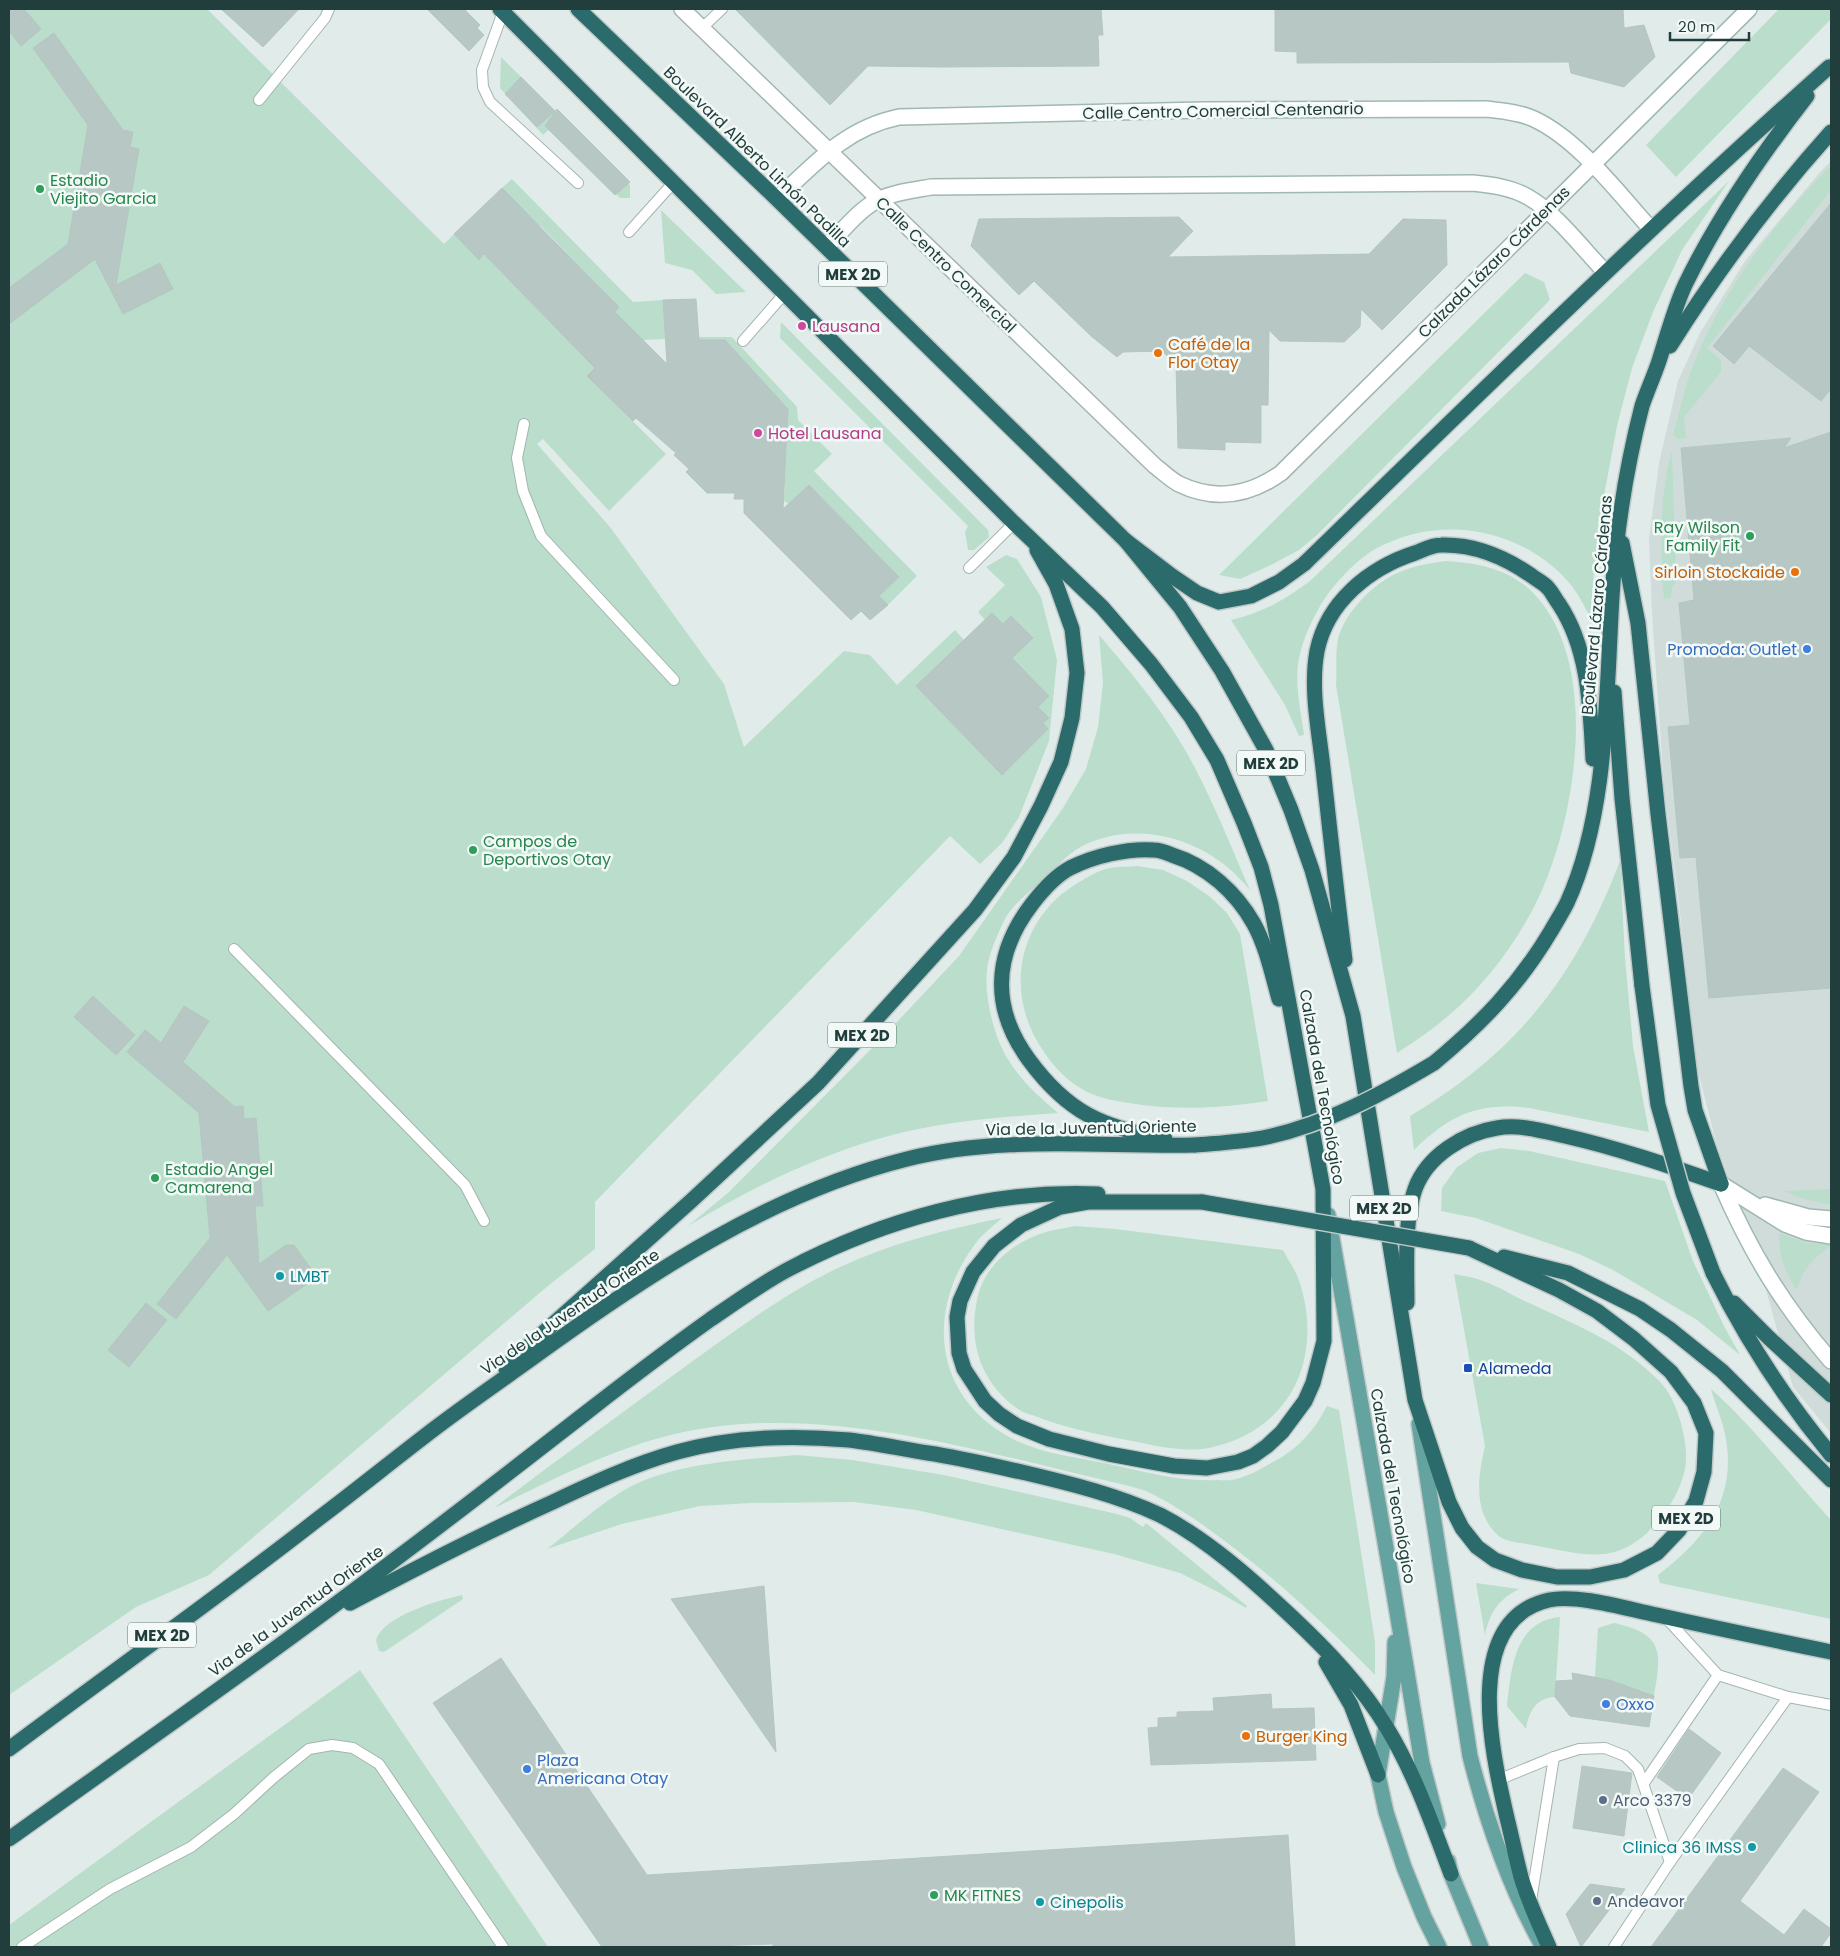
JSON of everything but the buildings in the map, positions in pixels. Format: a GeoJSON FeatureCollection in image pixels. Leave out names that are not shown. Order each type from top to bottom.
{"type":"FeatureCollection","features":[{"type":"Feature","properties":{"kind":"highway","name":"Boulevard Alberto Limón Padilla"},"geometry":{"type":"LineString","coordinates":[[578,9],[777,199],[1126,541]]}},
{"type":"Feature","properties":{"kind":"highway","name":"MEX 2D"},"geometry":{"type":"LineString","coordinates":[[438,1426],[684,1208],[818,1083],[975,910],[1014,858],[1061,762],[1072,718],[1077,673],[1072,629],[1056,584],[1029,536],[501,10]]}},
{"type":"Feature","properties":{"kind":"highway"},"geometry":{"type":"LineString","coordinates":[[1126,541],[1197,593],[1219,602],[1251,596],[1279,582],[1304,564],[1604,272],[1830,66]]}},
{"type":"Feature","properties":{"kind":"highway","name":"Boulevard Lázaro Cárdenas"},"geometry":{"type":"LineString","coordinates":[[1595,812],[1619,526],[1629,466],[1643,405],[1684,287],[1715,230],[1775,137],[1830,66]]}},
{"type":"Feature","properties":{"kind":"highway"},"geometry":{"type":"LineString","coordinates":[[1656,369],[1699,299],[1739,242],[1787,181],[1831,132]]}},
{"type":"Feature","properties":{"kind":"highway"},"geometry":{"type":"LineString","coordinates":[[1619,526],[1638,623],[1658,814],[1691,1086],[1695,1110],[1721,1184]]}},
{"type":"Feature","properties":{"kind":"highway","name":"Calzada del Tecnológico"},"geometry":{"type":"LineString","coordinates":[[1029,536],[1102,607],[1151,664],[1191,717],[1217,760],[1258,858],[1271,905],[1323,1189]]}},
{"type":"Feature","properties":{"kind":"highway","name":"Calzada del Tecnológico"},"geometry":{"type":"LineString","coordinates":[[1126,541],[1190,623],[1222,672],[1266,750],[1291,810],[1312,870],[1353,1016],[1415,1400]]}},
{"type":"Feature","properties":{"kind":"highway"},"geometry":{"type":"LineString","coordinates":[[1353,1016],[1335,880],[1317,711],[1315,674],[1317,650],[1331,614],[1349,592],[1375,570],[1405,556],[1439,545],[1469,547],[1495,554],[1519,567],[1548,588],[1570,620],[1585,664],[1591,728],[1595,812]]}},
{"type":"Feature","properties":{"kind":"highway"},"geometry":{"type":"LineString","coordinates":[[1610,640],[1622,798],[1642,986],[1658,1105],[1682,1193],[1713,1273],[1757,1353],[1831,1455]]}},
{"type":"Feature","properties":{"kind":"highway","name":"Via de la Juventud Oriente"},"geometry":{"type":"LineString","coordinates":[[9,1749],[315,1522],[438,1426],[604,1306],[686,1255],[768,1210],[859,1172],[909,1158],[958,1149],[1055,1143],[1195,1146],[1266,1137],[1302,1127],[1378,1096],[1434,1063],[1468,1034],[1504,998],[1537,954],[1566,905],[1585,856],[1595,812]]}},
{"type":"Feature","properties":{"kind":"highway"},"geometry":{"type":"LineString","coordinates":[[1195,1146],[1128,1132],[1086,1114],[1053,1089],[1024,1052],[1010,1028],[1002,995],[1004,957],[1010,938],[1020,919],[1039,895],[1068,869],[1109,855],[1129,851],[1156,850],[1184,859],[1213,875],[1236,898],[1254,924],[1268,960],[1303,1084]]}},
{"type":"Feature","properties":{"kind":"highway"},"geometry":{"type":"LineString","coordinates":[[1406,1339],[1408,1225],[1415,1188],[1429,1165],[1451,1145],[1498,1127],[1534,1128],[1595,1143],[1721,1184]]}},
{"type":"Feature","properties":{"kind":"highway"},"geometry":{"type":"LineString","coordinates":[[1202,1202],[1088,1202],[1060,1207],[1021,1225],[994,1246],[973,1272],[960,1300],[957,1317],[959,1353],[964,1369],[985,1401],[999,1414],[1029,1433],[1109,1454],[1174,1466],[1207,1468],[1238,1462],[1253,1456],[1268,1446],[1294,1417],[1305,1401],[1315,1375],[1324,1341],[1323,1189]]}},
{"type":"Feature","properties":{"kind":"highway","name":"Via de la Juventud Oriente"},"geometry":{"type":"LineString","coordinates":[[9,1839],[313,1622],[650,1362],[748,1294],[786,1271],[826,1251],[916,1217],[995,1200],[1076,1193],[1140,1196],[1202,1202],[1469,1248]]}},
{"type":"Feature","properties":{"kind":"highway","name":"MEX 2D"},"geometry":{"type":"LineString","coordinates":[[1415,1400],[1449,1502],[1462,1528],[1477,1547],[1495,1560],[1522,1570],[1557,1577],[1590,1578],[1624,1570],[1657,1553],[1679,1530],[1696,1501],[1704,1472],[1706,1434],[1694,1403],[1671,1372],[1634,1339],[1597,1311],[1559,1290],[1469,1248]]}},
{"type":"Feature","properties":{"kind":"highway"},"geometry":{"type":"LineString","coordinates":[[1469,1248],[1568,1273],[1640,1309],[1671,1330],[1722,1371],[1831,1480]]}},
{"type":"Feature","properties":{"kind":"highway"},"geometry":{"type":"LineString","coordinates":[[1713,1273],[1735,1303],[1831,1395]]}},
{"type":"Feature","properties":{"kind":"highway"},"geometry":{"type":"LineString","coordinates":[[313,1622],[482,1534],[624,1470],[686,1450],[730,1442],[790,1438],[850,1440],[960,1458],[1081,1486],[1117,1497],[1162,1517],[1208,1545],[1272,1598],[1325,1648],[1386,1724],[1419,1790],[1451,1874]]}},
{"type":"Feature","properties":{"kind":"highway"},"geometry":{"type":"LineString","coordinates":[[1272,1598],[1330,1666],[1351,1705],[1378,1775]]}},
{"type":"Feature","properties":{"kind":"highway"},"geometry":{"type":"LineString","coordinates":[[1549,1947],[1521,1877],[1498,1780],[1489,1706],[1490,1677],[1495,1654],[1502,1636],[1512,1622],[1524,1611],[1537,1604],[1566,1598],[1605,1604],[1831,1652]]}},
{"type":"Feature","properties":{"kind":"main road","name":"Calzada del Tecnológico"},"geometry":{"type":"LineString","coordinates":[[1323,1189],[1422,1763],[1451,1874],[1481,1947]]}},
{"type":"Feature","properties":{"kind":"main road","name":"Calzada del Tecnológico"},"geometry":{"type":"LineString","coordinates":[[1415,1400],[1470,1756],[1484,1808],[1501,1859],[1524,1914],[1543,1947]]}},
{"type":"Feature","properties":{"kind":"main road"},"geometry":{"type":"LineString","coordinates":[[1393,1588],[1394,1676],[1378,1775],[1386,1812],[1404,1867],[1438,1947]]}},
{"type":"Feature","properties":{"kind":"street","name":"Calle Centro Comercial"},"geometry":{"type":"LineString","coordinates":[[682,9],[1155,466],[1178,484],[1200,492],[1226,495]]}},
{"type":"Feature","properties":{"kind":"street","name":"Calzada Lázaro Cárdenas"},"geometry":{"type":"LineString","coordinates":[[1226,495],[1248,491],[1265,484],[1281,473],[1749,9]]}},
{"type":"Feature","properties":{"kind":"street","name":"Calle Centro Comercial Centenario"},"geometry":{"type":"LineString","coordinates":[[777,199],[829,151],[864,127],[881,120],[908,116],[1194,110],[1486,109],[1511,112],[1533,119],[1558,132],[1592,165],[1651,229]]}},
{"type":"Feature","properties":{"kind":"street"},"geometry":{"type":"LineString","coordinates":[[826,247],[862,212],[878,200],[912,190],[957,186],[1472,183],[1511,190],[1528,196],[1546,210],[1604,272]]}},
{"type":"Feature","properties":{"kind":"street"},"geometry":{"type":"LineString","coordinates":[[1721,1184],[1770,1208],[1808,1217],[1831,1219]]}},
{"type":"Feature","properties":{"kind":"street"},"geometry":{"type":"LineString","coordinates":[[1721,1184],[1785,1224],[1806,1232],[1831,1236]]}},
{"type":"Feature","properties":{"kind":"street"},"geometry":{"type":"LineString","coordinates":[[1721,1184],[1742,1232],[1769,1280],[1804,1330],[1831,1361]]}},
{"type":"Feature","properties":{"kind":"lane"},"geometry":{"type":"LineString","coordinates":[[259,100],[325,18],[329,9]]}},
{"type":"Feature","properties":{"kind":"lane"},"geometry":{"type":"LineString","coordinates":[[702,28],[722,9]]}},
{"type":"Feature","properties":{"kind":"lane"},"geometry":{"type":"LineString","coordinates":[[501,10],[482,70],[483,87],[490,102],[578,183]]}},
{"type":"Feature","properties":{"kind":"lane"},"geometry":{"type":"LineString","coordinates":[[629,232],[674,182]]}},
{"type":"Feature","properties":{"kind":"lane"},"geometry":{"type":"LineString","coordinates":[[743,340],[785,293]]}},
{"type":"Feature","properties":{"kind":"lane"},"geometry":{"type":"LineString","coordinates":[[524,424],[517,458],[523,491],[541,536],[674,680]]}},
{"type":"Feature","properties":{"kind":"lane"},"geometry":{"type":"LineString","coordinates":[[969,568],[1014,523]]}},
{"type":"Feature","properties":{"kind":"lane"},"geometry":{"type":"LineString","coordinates":[[234,949],[465,1184],[484,1221]]}},
{"type":"Feature","properties":{"kind":"lane"},"geometry":{"type":"LineString","coordinates":[[1665,1617],[1718,1675],[1788,1697],[1831,1705]]}},
{"type":"Feature","properties":{"kind":"lane"},"geometry":{"type":"LineString","coordinates":[[1644,1783],[1718,1675]]}},
{"type":"Feature","properties":{"kind":"lane"},"geometry":{"type":"LineString","coordinates":[[1614,1947],[1670,1862],[1788,1697]]}},
{"type":"Feature","properties":{"kind":"lane"},"geometry":{"type":"LineString","coordinates":[[22,1947],[110,1889],[192,1847],[234,1814],[309,1749],[332,1745],[353,1748],[379,1764],[503,1947]]}},
{"type":"Feature","properties":{"kind":"lane"},"geometry":{"type":"LineString","coordinates":[[1498,1780],[1554,1757],[1580,1749],[1605,1748],[1625,1756],[1638,1769],[1644,1783],[1670,1862]]}},
{"type":"Feature","properties":{"kind":"lane"},"geometry":{"type":"LineString","coordinates":[[1531,1905],[1554,1757]]}},
{"type":"Feature","properties":{"kind":"shaded area"},"geometry":{"type":"Polygon","coordinates":[[[1831,161],[1831,1433],[1793,1387],[1761,1272],[1715,1138],[1695,1059],[1679,903],[1664,786],[1652,614],[1649,539],[1659,463],[1678,381],[1700,333],[1745,261],[1831,161]]]}},
{"type":"Feature","properties":{"kind":"green space","name":"Campos de Deportivos Otay"},"geometry":{"type":"Polygon","coordinates":[[[9,9],[207,9],[444,244],[454,234],[479,260],[504,235],[489,259],[579,351],[619,307],[540,225],[533,231],[531,218],[502,188],[512,179],[633,302],[663,300],[665,339],[622,341],[587,376],[666,454],[609,511],[543,439],[537,444],[610,527],[724,684],[744,747],[844,651],[870,655],[897,685],[955,630],[964,640],[1002,774],[1048,729],[1043,723],[1048,718],[1038,707],[1049,696],[1012,658],[1032,638],[1011,616],[1003,624],[985,620],[978,612],[1005,585],[986,567],[1006,555],[1017,559],[1041,597],[1057,660],[1049,741],[1019,817],[1002,843],[980,864],[950,836],[595,1202],[595,1249],[549,1285],[209,1575],[136,1607],[9,1695],[9,9]]]}},
{"type":"Feature","properties":{"kind":"green space"},"geometry":{"type":"Polygon","coordinates":[[[1779,9],[1831,9],[1831,19],[1676,177],[1646,145],[1779,9]]]}},
{"type":"Feature","properties":{"kind":"green space"},"geometry":{"type":"Polygon","coordinates":[[[501,57],[630,185],[630,198],[620,198],[550,129],[543,135],[500,88],[501,57]]]}},
{"type":"Feature","properties":{"kind":"green space"},"geometry":{"type":"Polygon","coordinates":[[[1831,165],[1831,190],[1707,348],[1721,360],[1721,372],[1684,417],[1686,438],[1678,439],[1673,435],[1687,383],[1705,337],[1719,310],[1752,258],[1770,234],[1831,165]]]}},
{"type":"Feature","properties":{"kind":"green space"},"geometry":{"type":"Polygon","coordinates":[[[1729,181],[1682,250],[1653,312],[1632,368],[1617,426],[1598,528],[1590,617],[1582,601],[1563,576],[1543,559],[1522,546],[1499,537],[1475,531],[1450,529],[1425,532],[1401,538],[1377,548],[1352,567],[1330,591],[1314,616],[1306,635],[1298,664],[1298,691],[1304,735],[1299,736],[1285,705],[1231,620],[1272,605],[1310,581],[1729,181]]]}},
{"type":"Feature","properties":{"kind":"green space"},"geometry":{"type":"Polygon","coordinates":[[[661,210],[746,292],[716,294],[692,270],[665,263],[661,210]]]}},
{"type":"Feature","properties":{"kind":"green space"},"geometry":{"type":"Polygon","coordinates":[[[1525,273],[1544,282],[1550,300],[1317,535],[1299,550],[1240,579],[1219,575],[1525,273]]]}},
{"type":"Feature","properties":{"kind":"green space"},"geometry":{"type":"Polygon","coordinates":[[[781,322],[988,530],[989,537],[974,550],[968,550],[965,532],[968,526],[780,338],[781,322]]]}},
{"type":"Feature","properties":{"kind":"green space"},"geometry":{"type":"Polygon","coordinates":[[[699,337],[732,337],[797,407],[798,420],[832,454],[814,471],[917,576],[888,605],[879,596],[899,577],[809,485],[789,504],[784,501],[788,409],[725,340],[699,340],[699,337]]]}},
{"type":"Feature","properties":{"kind":"green space"},"geometry":{"type":"Polygon","coordinates":[[[1672,451],[1676,583],[1672,587],[1671,597],[1664,599],[1662,563],[1663,505],[1672,451]]]}},
{"type":"Feature","properties":{"kind":"green space"},"geometry":{"type":"Polygon","coordinates":[[[1447,561],[1479,565],[1510,576],[1528,588],[1552,618],[1567,656],[1575,699],[1575,744],[1571,790],[1561,834],[1548,875],[1533,909],[1520,932],[1491,972],[1458,1007],[1397,1053],[1336,685],[1337,645],[1341,629],[1346,620],[1360,601],[1377,585],[1395,574],[1408,569],[1447,561]]]}},
{"type":"Feature","properties":{"kind":"green space"},"geometry":{"type":"Polygon","coordinates":[[[1099,635],[1126,667],[1175,732],[1210,798],[1250,890],[1229,869],[1210,855],[1176,839],[1158,835],[1120,834],[1102,838],[1078,848],[1009,912],[994,943],[989,959],[986,983],[990,1012],[1003,1051],[1025,1082],[1058,1113],[956,1123],[896,1134],[868,1142],[788,1172],[688,1226],[729,1192],[880,1040],[959,956],[1063,808],[1086,769],[1098,727],[1103,683],[1099,635]]]}},
{"type":"Feature","properties":{"kind":"green space"},"geometry":{"type":"Polygon","coordinates":[[[1620,861],[1625,958],[1633,1046],[1649,1132],[1529,1108],[1495,1107],[1480,1109],[1453,1120],[1427,1138],[1414,1150],[1410,1116],[1448,1092],[1482,1066],[1512,1038],[1539,1008],[1562,976],[1584,940],[1603,902],[1620,861]]]}},
{"type":"Feature","properties":{"kind":"green space"},"geometry":{"type":"Polygon","coordinates":[[[1137,866],[1163,870],[1187,881],[1209,896],[1227,913],[1240,934],[1268,1101],[1216,1107],[1182,1108],[1147,1105],[1101,1097],[1085,1091],[1065,1077],[1049,1059],[1031,1030],[1024,1007],[1021,984],[1022,961],[1029,939],[1040,918],[1056,900],[1076,884],[1101,870],[1137,866]]]}},
{"type":"Feature","properties":{"kind":"green space"},"geometry":{"type":"Polygon","coordinates":[[[1501,1148],[1529,1151],[1665,1181],[1693,1261],[1740,1355],[1697,1320],[1613,1270],[1579,1254],[1476,1218],[1441,1211],[1442,1188],[1457,1167],[1478,1153],[1501,1148]]]}},
{"type":"Feature","properties":{"kind":"green space"},"geometry":{"type":"Polygon","coordinates":[[[1831,1189],[1831,1205],[1800,1198],[1784,1191],[1831,1189]]]}},
{"type":"Feature","properties":{"kind":"green space"},"geometry":{"type":"Polygon","coordinates":[[[1002,1218],[973,1247],[958,1272],[949,1297],[944,1323],[945,1349],[951,1373],[963,1396],[981,1417],[1004,1434],[1028,1446],[1055,1454],[1163,1476],[1203,1480],[1234,1480],[1259,1470],[1298,1445],[1317,1423],[1327,1406],[1339,1410],[1375,1642],[1375,1675],[1323,1623],[1268,1575],[1200,1523],[1157,1497],[1143,1490],[1121,1484],[956,1445],[899,1434],[842,1426],[786,1423],[730,1425],[675,1434],[651,1440],[605,1457],[560,1476],[494,1508],[718,1343],[798,1289],[860,1258],[900,1244],[940,1232],[1002,1218]]]}},
{"type":"Feature","properties":{"kind":"green space"},"geometry":{"type":"Polygon","coordinates":[[[1076,1226],[1115,1229],[1283,1250],[1301,1286],[1306,1309],[1307,1334],[1305,1357],[1298,1378],[1288,1398],[1274,1414],[1257,1428],[1237,1439],[1213,1447],[1192,1450],[1148,1444],[1069,1427],[1022,1412],[1005,1399],[986,1374],[976,1347],[974,1332],[975,1316],[980,1288],[993,1266],[1012,1249],[1034,1236],[1076,1226]]]}},
{"type":"Feature","properties":{"kind":"green space"},"geometry":{"type":"Polygon","coordinates":[[[1779,1233],[1807,1243],[1831,1245],[1808,1266],[1802,1275],[1797,1290],[1783,1263],[1779,1233]]]}},
{"type":"Feature","properties":{"kind":"green space"},"geometry":{"type":"Polygon","coordinates":[[[1454,1274],[1476,1278],[1489,1283],[1599,1336],[1632,1357],[1662,1384],[1668,1392],[1678,1413],[1684,1437],[1686,1449],[1685,1469],[1682,1481],[1661,1518],[1630,1546],[1608,1553],[1575,1553],[1507,1540],[1500,1537],[1491,1528],[1481,1506],[1479,1494],[1480,1470],[1485,1446],[1454,1274]]]}},
{"type":"Feature","properties":{"kind":"green space"},"geometry":{"type":"Polygon","coordinates":[[[1711,1389],[1758,1437],[1831,1520],[1831,1619],[1660,1583],[1658,1575],[1691,1546],[1704,1531],[1722,1497],[1727,1478],[1728,1457],[1724,1428],[1711,1389]]]}},
{"type":"Feature","properties":{"kind":"green space"},"geometry":{"type":"Polygon","coordinates":[[[797,1455],[852,1460],[944,1475],[1117,1514],[1130,1518],[1143,1527],[1146,1523],[1247,1606],[1246,1608],[1180,1573],[1114,1554],[916,1510],[854,1502],[751,1503],[700,1506],[622,1524],[547,1549],[606,1502],[645,1480],[666,1473],[710,1464],[797,1455]]]}},
{"type":"Feature","properties":{"kind":"green space"},"geometry":{"type":"Polygon","coordinates":[[[1476,1583],[1519,1589],[1500,1602],[1492,1613],[1485,1635],[1476,1583]]]}},
{"type":"Feature","properties":{"kind":"green space"},"geometry":{"type":"Polygon","coordinates":[[[462,1595],[463,1599],[384,1652],[379,1651],[376,1640],[381,1631],[389,1624],[413,1610],[462,1595]]]}},
{"type":"Feature","properties":{"kind":"green space"},"geometry":{"type":"Polygon","coordinates":[[[1560,1617],[1555,1697],[1543,1700],[1534,1707],[1526,1729],[1507,1706],[1513,1663],[1524,1637],[1533,1628],[1545,1620],[1560,1617]]]}},
{"type":"Feature","properties":{"kind":"green space"},"geometry":{"type":"Polygon","coordinates":[[[1614,1623],[1630,1627],[1642,1633],[1651,1639],[1656,1647],[1658,1668],[1654,1696],[1595,1677],[1598,1628],[1614,1623]]]}},
{"type":"Feature","properties":{"kind":"green space"},"geometry":{"type":"Polygon","coordinates":[[[360,1670],[548,1947],[9,1947],[9,1925],[360,1670]]]}},
{"type":"Feature","properties":{"kind":"place","name":"Estadio Viejito Garcia"},"geometry":{"type":"Point","coordinates":[40,189]}},
{"type":"Feature","properties":{"kind":"place","name":"Lausana"},"geometry":{"type":"Point","coordinates":[802,326]}},
{"type":"Feature","properties":{"kind":"place","name":"Café de la Flor Otay"},"geometry":{"type":"Point","coordinates":[1158,353]}},
{"type":"Feature","properties":{"kind":"place","name":"Hotel Lausana"},"geometry":{"type":"Point","coordinates":[758,433]}},
{"type":"Feature","properties":{"kind":"place","name":"Ray Wilson Family Fit"},"geometry":{"type":"Point","coordinates":[1750,536]}},
{"type":"Feature","properties":{"kind":"place","name":"Sirloin Stockaide"},"geometry":{"type":"Point","coordinates":[1795,572]}},
{"type":"Feature","properties":{"kind":"place","name":"Promoda: Outlet"},"geometry":{"type":"Point","coordinates":[1807,649]}},
{"type":"Feature","properties":{"kind":"place","name":"Campos de Deportivos Otay"},"geometry":{"type":"Point","coordinates":[473,850]}},
{"type":"Feature","properties":{"kind":"place","name":"Estadio Angel Camarena"},"geometry":{"type":"Point","coordinates":[155,1178]}},
{"type":"Feature","properties":{"kind":"place","name":"LMBT"},"geometry":{"type":"Point","coordinates":[280,1276]}},
{"type":"Feature","properties":{"kind":"place","name":"Alameda"},"geometry":{"type":"Point","coordinates":[1468,1368]}},
{"type":"Feature","properties":{"kind":"place","name":"Oxxo"},"geometry":{"type":"Point","coordinates":[1606,1704]}},
{"type":"Feature","properties":{"kind":"place","name":"Burger King"},"geometry":{"type":"Point","coordinates":[1246,1736]}},
{"type":"Feature","properties":{"kind":"place","name":"Plaza Americana Otay"},"geometry":{"type":"Point","coordinates":[527,1769]}},
{"type":"Feature","properties":{"kind":"place","name":"Arco 3379"},"geometry":{"type":"Point","coordinates":[1603,1800]}},
{"type":"Feature","properties":{"kind":"place","name":"Clinica 36 IMSS"},"geometry":{"type":"Point","coordinates":[1752,1847]}},
{"type":"Feature","properties":{"kind":"place","name":"MK FITNES"},"geometry":{"type":"Point","coordinates":[934,1895]}},
{"type":"Feature","properties":{"kind":"place","name":"Andeavor"},"geometry":{"type":"Point","coordinates":[1597,1901]}},
{"type":"Feature","properties":{"kind":"place","name":"Cinepolis"},"geometry":{"type":"Point","coordinates":[1040,1902]}}]}
